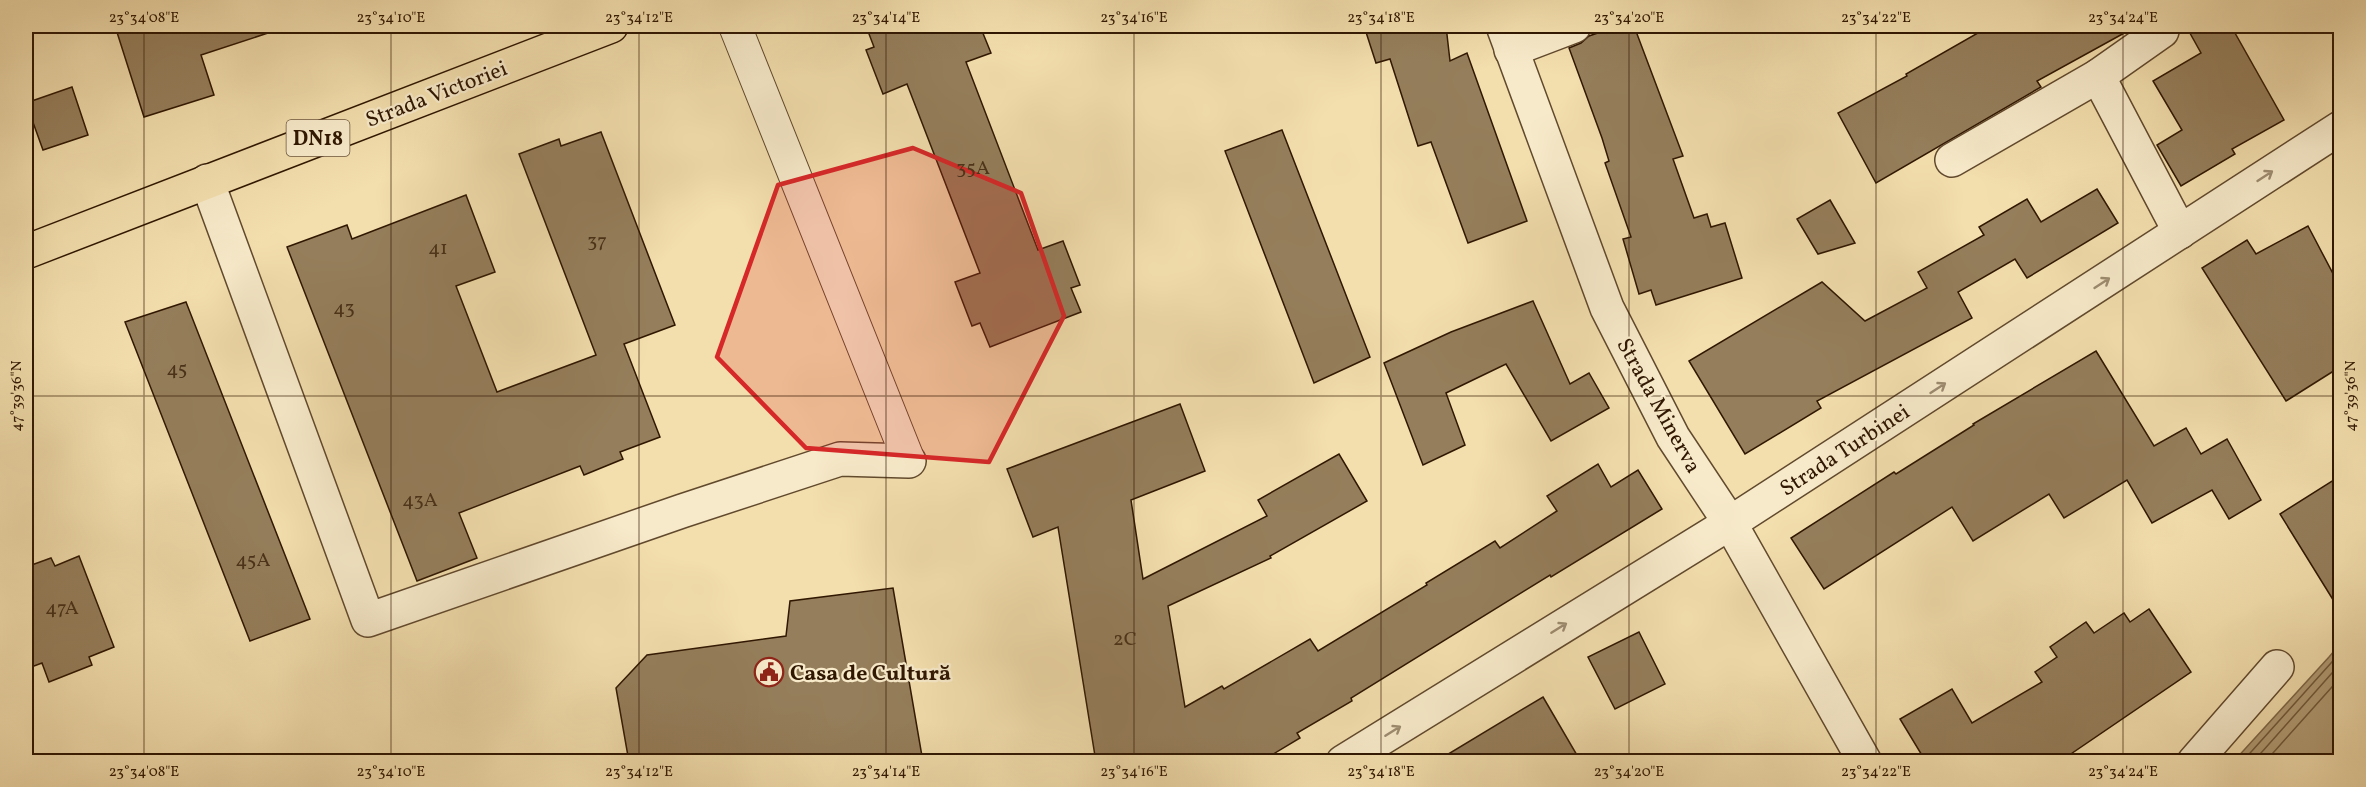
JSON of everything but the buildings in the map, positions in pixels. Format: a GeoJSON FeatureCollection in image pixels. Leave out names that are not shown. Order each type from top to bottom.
{"type":"FeatureCollection","features":[{"type":"Feature","properties":{"kind":"main road","name":"Strada Victoriei"},"geometry":{"type":"LineString","coordinates":[[26,252],[611,26]]}},
{"type":"Feature","properties":{"kind":"street"},"geometry":{"type":"LineString","coordinates":[[207,181],[368,620],[840,459],[909,461],[735,26]]}},
{"type":"Feature","properties":{"kind":"street"},"geometry":{"type":"LineString","coordinates":[[1507,38],[1574,26]]}},
{"type":"Feature","properties":{"kind":"street"},"geometry":{"type":"LineString","coordinates":[[1952,160],[2098,76],[2163,31]]}},
{"type":"Feature","properties":{"kind":"street","name":"Strada Minerva"},"geometry":{"type":"LineString","coordinates":[[1507,38],[1607,308],[1673,437],[1730,523],[1865,762]]}},
{"type":"Feature","properties":{"kind":"street"},"geometry":{"type":"LineString","coordinates":[[2098,76],[2180,232]]}},
{"type":"Feature","properties":{"kind":"street","name":"Strada Turbinei"},"geometry":{"type":"LineString","coordinates":[[1343,762],[1730,523],[2340,128]]}},
{"type":"Feature","properties":{"kind":"street"},"geometry":{"type":"LineString","coordinates":[[2194,762],[2277,667]]}},
{"type":"Feature","properties":{"kind":"highlighted area"},"geometry":{"type":"Polygon","coordinates":[[[913,148],[1021,193],[1064,316],[989,462],[806,448],[717,357],[778,185],[913,148]]]}},
{"type":"Feature","properties":{"kind":"water"},"geometry":{"type":"Polygon","coordinates":[[[2340,644],[2340,761],[2234,761],[2329,657],[2340,644]]]}},
{"type":"Feature","properties":{"kind":"place","name":"Casa de Cultură"},"geometry":{"type":"Point","coordinates":[769,672]}}]}
